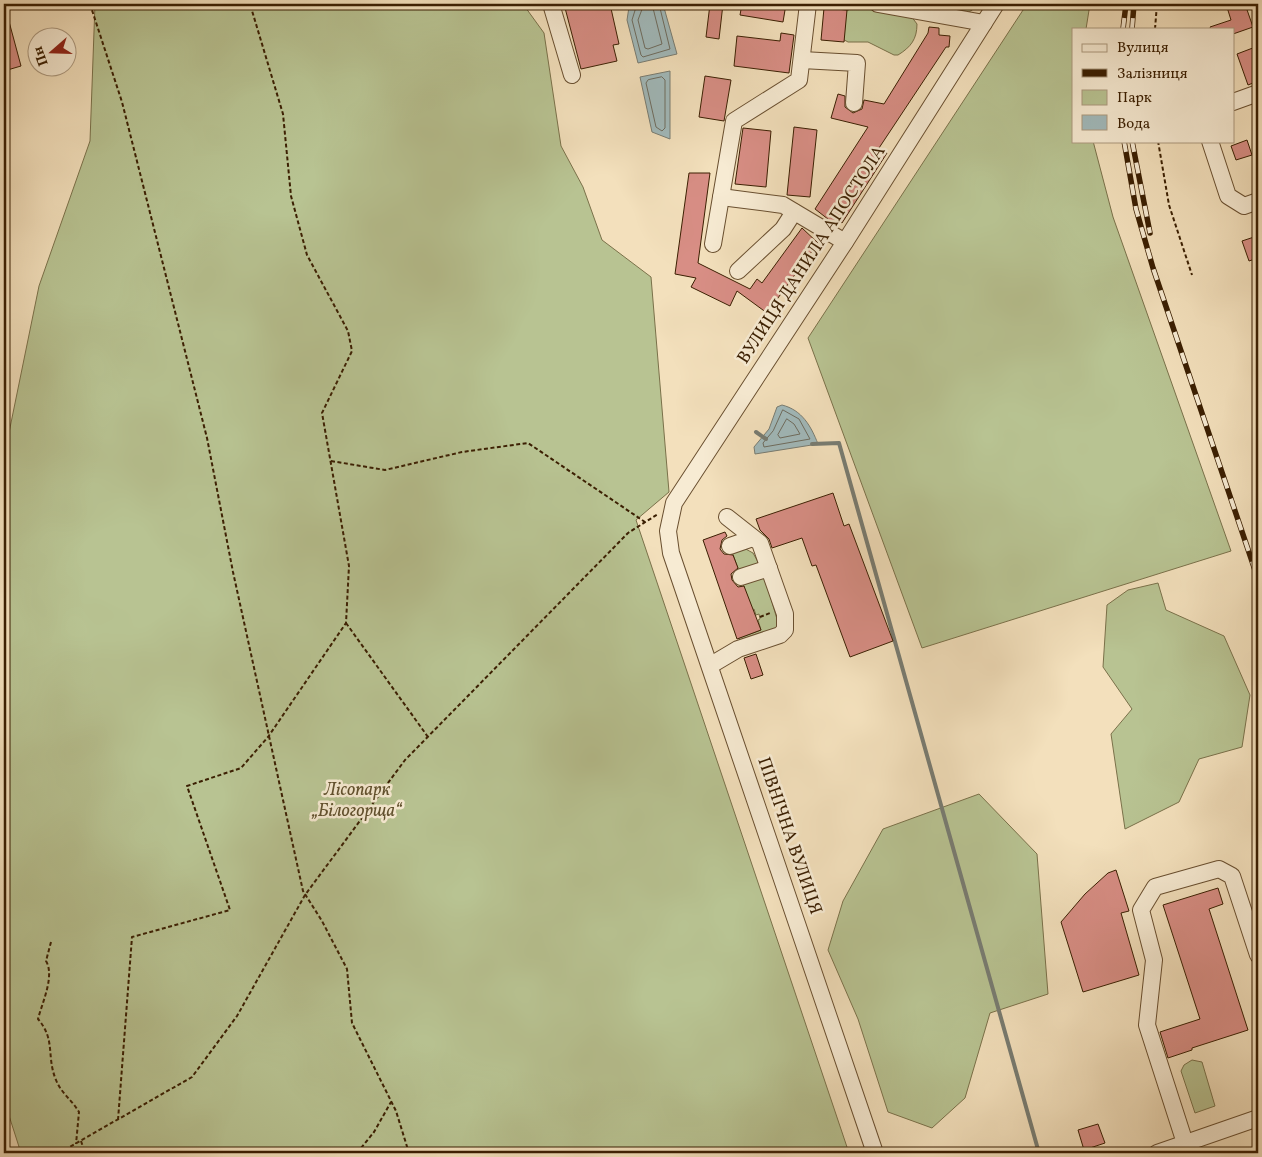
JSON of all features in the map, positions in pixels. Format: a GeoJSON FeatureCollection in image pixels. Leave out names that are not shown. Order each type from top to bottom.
{"type":"FeatureCollection","features":[{"type":"Feature","properties":{"kind":"street"},"geometry":{"type":"LineString","coordinates":[[551,4],[572,75]]}},
{"type":"Feature","properties":{"kind":"street"},"geometry":{"type":"LineString","coordinates":[[713,244],[734,121],[799,80],[808,4]]}},
{"type":"Feature","properties":{"kind":"street"},"geometry":{"type":"LineString","coordinates":[[878,4],[984,23]]}},
{"type":"Feature","properties":{"kind":"street","name":"ВУЛИЦЯ ДАНИЛА АПОСТОЛА"},"geometry":{"type":"LineString","coordinates":[[668,531],[674,503],[845,242],[984,23],[992,5]]}},
{"type":"Feature","properties":{"kind":"street"},"geometry":{"type":"LineString","coordinates":[[802,60],[857,63],[854,103]]}},
{"type":"Feature","properties":{"kind":"street"},"geometry":{"type":"LineString","coordinates":[[1234,102],[1258,93]]}},
{"type":"Feature","properties":{"kind":"street"},"geometry":{"type":"LineString","coordinates":[[1210,142],[1228,196],[1244,206],[1258,201]]}},
{"type":"Feature","properties":{"kind":"street"},"geometry":{"type":"LineString","coordinates":[[721,196],[783,205],[845,242]]}},
{"type":"Feature","properties":{"kind":"street"},"geometry":{"type":"LineString","coordinates":[[738,271],[782,229],[794,212]]}},
{"type":"Feature","properties":{"kind":"street"},"geometry":{"type":"LineString","coordinates":[[711,665],[738,649],[780,635],[785,630],[785,614],[760,543],[727,517]]}},
{"type":"Feature","properties":{"kind":"street","name":"ПІВНІЧНА ВУЛИЦЯ"},"geometry":{"type":"LineString","coordinates":[[668,531],[670,553],[711,665],[875,1153]]}},
{"type":"Feature","properties":{"kind":"street"},"geometry":{"type":"LineString","coordinates":[[730,546],[753,538]]}},
{"type":"Feature","properties":{"kind":"street"},"geometry":{"type":"LineString","coordinates":[[741,576],[769,568]]}},
{"type":"Feature","properties":{"kind":"street"},"geometry":{"type":"LineString","coordinates":[[1185,1144],[1147,1025],[1154,960],[1142,910],[1155,887],[1219,869],[1232,876],[1258,955]]}},
{"type":"Feature","properties":{"kind":"street"},"geometry":{"type":"LineString","coordinates":[[1156,1153],[1258,1118]]}},
{"type":"Feature","properties":{"kind":"path"},"geometry":{"type":"LineString","coordinates":[[90,4],[122,102],[207,438],[233,572],[296,863],[305,895],[322,921],[347,969],[352,1023],[391,1102],[409,1153]]}},
{"type":"Feature","properties":{"kind":"path"},"geometry":{"type":"LineString","coordinates":[[118,1120],[132,936],[230,910],[188,786],[241,768],[268,737],[346,623],[348,566],[322,413],[352,351],[348,331],[307,254],[291,196],[283,114],[250,4]]}},
{"type":"Feature","properties":{"kind":"path"},"geometry":{"type":"LineString","coordinates":[[1155,28],[1157,4]]}},
{"type":"Feature","properties":{"kind":"path"},"geometry":{"type":"LineString","coordinates":[[1158,142],[1169,205],[1192,275]]}},
{"type":"Feature","properties":{"kind":"path"},"geometry":{"type":"LineString","coordinates":[[330,461],[385,470],[462,452],[528,443],[645,522]]}},
{"type":"Feature","properties":{"kind":"path"},"geometry":{"type":"LineString","coordinates":[[59,1153],[192,1077],[237,1016],[305,895],[406,760],[566,594],[628,533],[674,503]]}},
{"type":"Feature","properties":{"kind":"path"},"geometry":{"type":"LineString","coordinates":[[346,623],[428,737]]}},
{"type":"Feature","properties":{"kind":"path"},"geometry":{"type":"LineString","coordinates":[[51,942],[46,961],[50,967],[49,977],[38,1019],[45,1027],[50,1039],[52,1067],[56,1081],[64,1096],[79,1112],[76,1144]]}},
{"type":"Feature","properties":{"kind":"path"},"geometry":{"type":"LineString","coordinates":[[357,1153],[374,1132],[391,1102]]}},
{"type":"Feature","properties":{"kind":"path"},"geometry":{"type":"LineString","coordinates":[[81,1141],[85,1153]]}},
{"type":"Feature","properties":{"kind":"green space","name":"Лісопарк „Білогорща“"},"geometry":{"type":"Polygon","coordinates":[[[95,4],[523,4],[544,33],[561,146],[583,187],[602,240],[651,277],[669,492],[636,520],[849,1153],[21,1153],[4,1100],[4,457],[39,286],[90,141],[95,4]]]}},
{"type":"Feature","properties":{"kind":"green space"},"geometry":{"type":"Polygon","coordinates":[[[955,4],[981,4],[969,12],[959,10],[955,4]]]}},
{"type":"Feature","properties":{"kind":"green space"},"geometry":{"type":"Polygon","coordinates":[[[1027,4],[1090,4],[1086,28],[1072,28],[1072,142],[1093,142],[1113,217],[1231,551],[922,648],[808,338],[1027,4]]]}},
{"type":"Feature","properties":{"kind":"green space"},"geometry":{"type":"Polygon","coordinates":[[[854,7],[911,16],[917,24],[916,34],[910,46],[898,55],[894,55],[868,42],[848,42],[839,37],[845,12],[854,7]]]}},
{"type":"Feature","properties":{"kind":"green space"},"geometry":{"type":"Polygon","coordinates":[[[742,547],[753,553],[758,562],[755,566],[739,571],[731,549],[742,547]]]}},
{"type":"Feature","properties":{"kind":"green space"},"geometry":{"type":"Polygon","coordinates":[[[758,576],[765,578],[779,626],[775,631],[741,643],[739,638],[761,630],[758,620],[760,619],[759,614],[756,615],[754,609],[752,610],[742,581],[758,576]]]}},
{"type":"Feature","properties":{"kind":"green space"},"geometry":{"type":"Polygon","coordinates":[[[1158,583],[1166,610],[1224,636],[1250,695],[1242,747],[1199,759],[1179,802],[1125,829],[1111,734],[1132,709],[1103,667],[1107,605],[1128,590],[1158,583]]]}},
{"type":"Feature","properties":{"kind":"green space"},"geometry":{"type":"Polygon","coordinates":[[[979,794],[1037,854],[1048,994],[990,1013],[965,1098],[932,1128],[888,1112],[858,1019],[828,950],[843,901],[883,829],[979,794]]]}},
{"type":"Feature","properties":{"kind":"green space"},"geometry":{"type":"Polygon","coordinates":[[[1192,1060],[1202,1062],[1215,1106],[1195,1113],[1181,1071],[1184,1065],[1192,1060]]]}},
{"type":"Feature","properties":{"kind":"water"},"geometry":{"type":"Polygon","coordinates":[[[663,4],[677,54],[638,63],[627,20],[629,7],[663,4]]]}},
{"type":"Feature","properties":{"kind":"water"},"geometry":{"type":"Polygon","coordinates":[[[670,71],[670,139],[652,132],[640,77],[670,71]]]}},
{"type":"Feature","properties":{"kind":"water"},"geometry":{"type":"Polygon","coordinates":[[[782,405],[789,407],[805,420],[818,444],[755,454],[754,447],[769,429],[777,407],[782,405]]]}},
{"type":"Feature","properties":{"kind":"building"},"geometry":{"type":"Polygon","coordinates":[[[564,4],[610,4],[619,44],[613,45],[617,61],[581,69],[564,4]]]}},
{"type":"Feature","properties":{"kind":"building"},"geometry":{"type":"Polygon","coordinates":[[[710,4],[723,4],[719,39],[706,37],[710,4]]]}},
{"type":"Feature","properties":{"kind":"building"},"geometry":{"type":"Polygon","coordinates":[[[742,4],[786,4],[783,22],[740,15],[742,4]]]}},
{"type":"Feature","properties":{"kind":"building"},"geometry":{"type":"Polygon","coordinates":[[[1226,4],[1245,4],[1253,27],[1234,34],[1234,28],[1210,27],[1231,20],[1226,4]]]}},
{"type":"Feature","properties":{"kind":"building"},"geometry":{"type":"Polygon","coordinates":[[[824,8],[847,10],[844,42],[821,40],[824,8]]]}},
{"type":"Feature","properties":{"kind":"building"},"geometry":{"type":"Polygon","coordinates":[[[7,14],[21,66],[4,71],[4,15],[7,14]]]}},
{"type":"Feature","properties":{"kind":"building"},"geometry":{"type":"Polygon","coordinates":[[[929,27],[939,28],[939,35],[950,36],[949,47],[946,47],[879,148],[887,153],[842,223],[836,218],[833,223],[815,209],[868,127],[831,118],[838,94],[845,96],[845,107],[853,113],[862,109],[864,100],[884,104],[928,33],[929,27]]]}},
{"type":"Feature","properties":{"kind":"building"},"geometry":{"type":"Polygon","coordinates":[[[781,33],[794,35],[789,73],[734,66],[737,36],[780,41],[781,33]]]}},
{"type":"Feature","properties":{"kind":"building"},"geometry":{"type":"Polygon","coordinates":[[[1258,46],[1258,81],[1248,85],[1237,54],[1258,46]]]}},
{"type":"Feature","properties":{"kind":"building"},"geometry":{"type":"Polygon","coordinates":[[[705,76],[731,80],[724,121],[699,117],[705,76]]]}},
{"type":"Feature","properties":{"kind":"building"},"geometry":{"type":"Polygon","coordinates":[[[794,127],[817,130],[810,197],[787,195],[794,127]]]}},
{"type":"Feature","properties":{"kind":"building"},"geometry":{"type":"Polygon","coordinates":[[[743,128],[771,131],[766,187],[735,184],[743,128]]]}},
{"type":"Feature","properties":{"kind":"building"},"geometry":{"type":"Polygon","coordinates":[[[1247,140],[1252,155],[1236,160],[1231,146],[1247,140]]]}},
{"type":"Feature","properties":{"kind":"building"},"geometry":{"type":"Polygon","coordinates":[[[689,173],[710,173],[698,263],[750,289],[757,279],[762,283],[802,228],[818,243],[767,313],[737,291],[730,306],[691,287],[696,278],[675,274],[689,173]]]}},
{"type":"Feature","properties":{"kind":"building"},"geometry":{"type":"Polygon","coordinates":[[[1254,237],[1258,248],[1258,258],[1249,261],[1242,241],[1254,237]]]}},
{"type":"Feature","properties":{"kind":"building"},"geometry":{"type":"Polygon","coordinates":[[[833,493],[844,526],[849,524],[893,641],[850,657],[816,565],[812,566],[802,538],[772,548],[769,539],[760,530],[756,519],[833,493]]]}},
{"type":"Feature","properties":{"kind":"building"},"geometry":{"type":"Polygon","coordinates":[[[725,532],[727,536],[722,540],[720,549],[724,554],[733,555],[738,568],[731,574],[732,580],[738,587],[744,586],[761,630],[737,639],[703,540],[725,532]]]}},
{"type":"Feature","properties":{"kind":"building"},"geometry":{"type":"Polygon","coordinates":[[[756,654],[763,675],[751,679],[744,658],[756,654]]]}},
{"type":"Feature","properties":{"kind":"building"},"geometry":{"type":"Polygon","coordinates":[[[1116,870],[1129,911],[1121,913],[1139,975],[1083,992],[1061,922],[1085,894],[1108,873],[1116,870]]]}},
{"type":"Feature","properties":{"kind":"building"},"geometry":{"type":"Polygon","coordinates":[[[1218,888],[1223,904],[1209,909],[1248,1030],[1192,1048],[1192,1050],[1168,1058],[1160,1032],[1200,1019],[1163,905],[1218,888]]]}},
{"type":"Feature","properties":{"kind":"building"},"geometry":{"type":"Polygon","coordinates":[[[1098,1124],[1105,1143],[1084,1150],[1078,1130],[1098,1124]]]}},
{"type":"Feature","properties":{"kind":"waterway"},"geometry":{"type":"LineString","coordinates":[[756,432],[766,439]]}},
{"type":"Feature","properties":{"kind":"waterway"},"geometry":{"type":"LineString","coordinates":[[812,444],[839,443],[1039,1153]]}},
{"type":"Feature","properties":{"kind":"railway"},"geometry":{"type":"LineString","coordinates":[[1123,28],[1126,4]]}},
{"type":"Feature","properties":{"kind":"railway"},"geometry":{"type":"LineString","coordinates":[[1132,28],[1134,4]]}},
{"type":"Feature","properties":{"kind":"railway"},"geometry":{"type":"LineString","coordinates":[[1124,142],[1136,209],[1153,268],[1258,579]]}},
{"type":"Feature","properties":{"kind":"railway"},"geometry":{"type":"LineString","coordinates":[[1132,142],[1150,233]]}}]}
